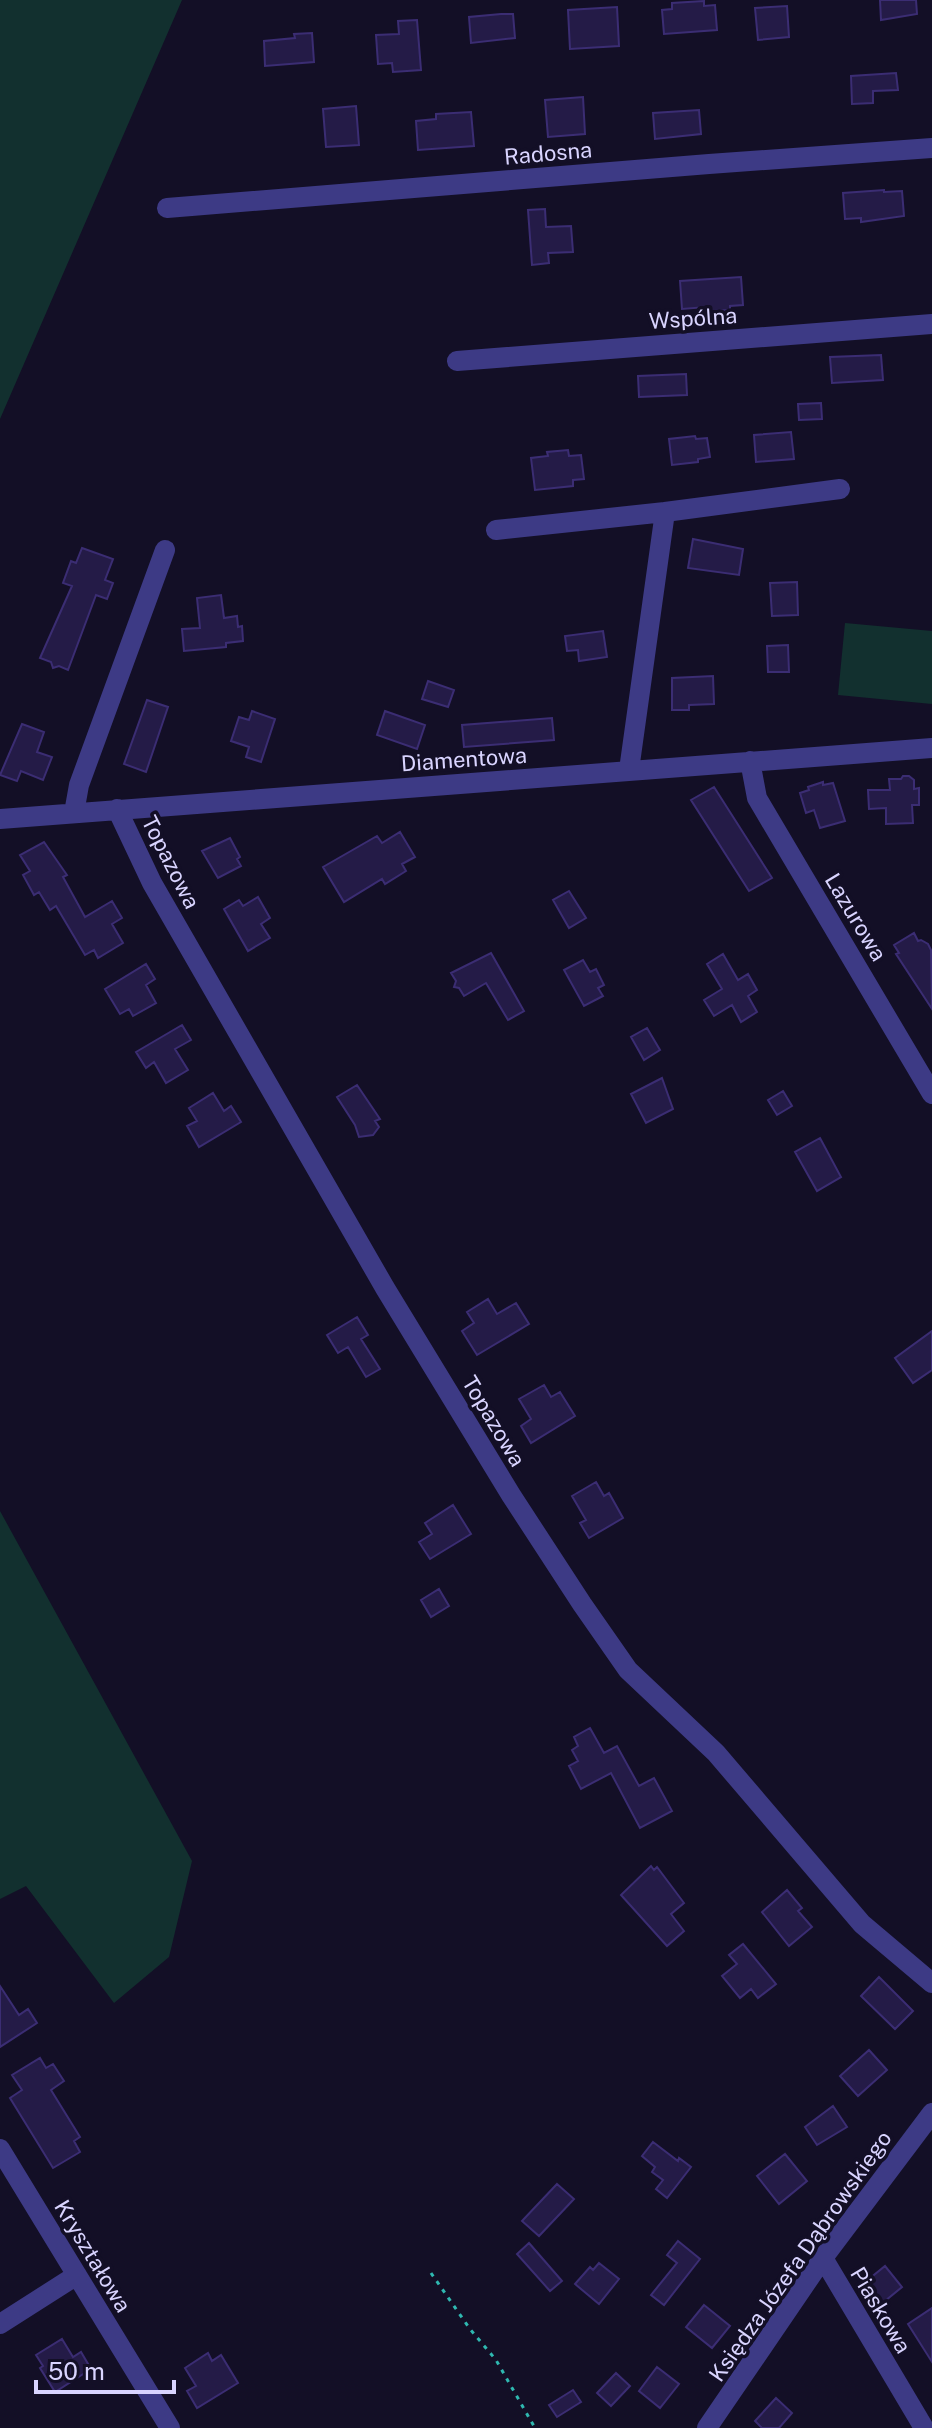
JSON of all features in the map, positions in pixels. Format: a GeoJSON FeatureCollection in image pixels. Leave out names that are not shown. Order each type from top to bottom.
{"type":"FeatureCollection","features":[{"type":"Feature","properties":{"kind":"street","name":"Radosna"},"geometry":{"type":"LineString","coordinates":[[167,208],[932,148]]}},
{"type":"Feature","properties":{"kind":"street","name":"Wspólna"},"geometry":{"type":"LineString","coordinates":[[457,361],[932,324]]}},
{"type":"Feature","properties":{"kind":"street"},"geometry":{"type":"LineString","coordinates":[[496,530],[840,489]]}},
{"type":"Feature","properties":{"kind":"street"},"geometry":{"type":"LineString","coordinates":[[629,770],[665,512]]}},
{"type":"Feature","properties":{"kind":"street"},"geometry":{"type":"LineString","coordinates":[[74,813],[79,785],[165,550]]}},
{"type":"Feature","properties":{"kind":"street","name":"Diamentowa"},"geometry":{"type":"LineString","coordinates":[[0,819],[932,748]]}},
{"type":"Feature","properties":{"kind":"street","name":"Lazurowa"},"geometry":{"type":"LineString","coordinates":[[750,761],[757,798],[932,1094]]}},
{"type":"Feature","properties":{"kind":"street","name":"Topazowa"},"geometry":{"type":"LineString","coordinates":[[117,809],[152,883],[377,1275],[503,1482],[582,1604],[628,1670],[716,1753],[862,1924],[932,1983]]}},
{"type":"Feature","properties":{"kind":"street","name":"Księdza Józefa Dąbrowskiego"},"geometry":{"type":"LineString","coordinates":[[707,2428],[823,2258],[932,2113]]}},
{"type":"Feature","properties":{"kind":"street","name":"Kryształowa"},"geometry":{"type":"LineString","coordinates":[[0,2149],[8,2180],[77,2275],[170,2428]]}},
{"type":"Feature","properties":{"kind":"street","name":"Piaskowa"},"geometry":{"type":"LineString","coordinates":[[823,2258],[924,2428]]}},
{"type":"Feature","properties":{"kind":"street"},"geometry":{"type":"LineString","coordinates":[[0,2324],[77,2275]]}},
{"type":"Feature","properties":{"kind":"path"},"geometry":{"type":"LineString","coordinates":[[431,2273],[496,2360],[535,2428]]}},
{"type":"Feature","properties":{"kind":"green space"},"geometry":{"type":"Polygon","coordinates":[[[0,0],[182,0],[0,419],[0,0]]]}},
{"type":"Feature","properties":{"kind":"green space"},"geometry":{"type":"Polygon","coordinates":[[[845,623],[932,631],[932,704],[838,695],[845,623]]]}},
{"type":"Feature","properties":{"kind":"green space"},"geometry":{"type":"Polygon","coordinates":[[[0,1511],[192,1861],[169,1957],[114,2003],[26,1886],[0,1899],[0,1511]]]}},
{"type":"Feature","properties":{"kind":"building"},"geometry":{"type":"Polygon","coordinates":[[[880,0],[916,0],[917,14],[881,20],[880,0]]]}},
{"type":"Feature","properties":{"kind":"building"},"geometry":{"type":"Polygon","coordinates":[[[704,1],[704,6],[715,5],[717,30],[664,34],[662,10],[672,9],[672,3],[704,1]]]}},
{"type":"Feature","properties":{"kind":"building"},"geometry":{"type":"Polygon","coordinates":[[[787,6],[789,37],[758,40],[755,8],[787,6]]]}},
{"type":"Feature","properties":{"kind":"building"},"geometry":{"type":"Polygon","coordinates":[[[617,7],[619,46],[570,49],[568,10],[617,7]]]}},
{"type":"Feature","properties":{"kind":"building"},"geometry":{"type":"Polygon","coordinates":[[[513,14],[515,38],[471,43],[469,17],[513,14]]]}},
{"type":"Feature","properties":{"kind":"building"},"geometry":{"type":"Polygon","coordinates":[[[417,20],[421,70],[393,72],[392,63],[378,64],[376,35],[399,34],[398,21],[417,20]]]}},
{"type":"Feature","properties":{"kind":"building"},"geometry":{"type":"Polygon","coordinates":[[[312,33],[314,62],[265,66],[264,41],[312,33]]]}},
{"type":"Feature","properties":{"kind":"building"},"geometry":{"type":"Polygon","coordinates":[[[896,73],[898,90],[873,91],[873,103],[852,104],[851,76],[896,73]]]}},
{"type":"Feature","properties":{"kind":"building"},"geometry":{"type":"Polygon","coordinates":[[[583,97],[585,134],[548,137],[545,100],[583,97]]]}},
{"type":"Feature","properties":{"kind":"building"},"geometry":{"type":"Polygon","coordinates":[[[356,106],[359,145],[326,147],[323,109],[356,106]]]}},
{"type":"Feature","properties":{"kind":"building"},"geometry":{"type":"Polygon","coordinates":[[[699,110],[701,134],[655,139],[653,113],[699,110]]]}},
{"type":"Feature","properties":{"kind":"building"},"geometry":{"type":"Polygon","coordinates":[[[471,112],[474,146],[418,150],[416,121],[436,119],[436,114],[471,112]]]}},
{"type":"Feature","properties":{"kind":"building"},"geometry":{"type":"Polygon","coordinates":[[[902,191],[904,216],[861,222],[861,218],[845,219],[843,193],[902,191]]]}},
{"type":"Feature","properties":{"kind":"building"},"geometry":{"type":"Polygon","coordinates":[[[545,209],[546,227],[571,226],[573,252],[548,253],[549,263],[532,265],[528,210],[545,209]]]}},
{"type":"Feature","properties":{"kind":"building"},"geometry":{"type":"Polygon","coordinates":[[[741,277],[743,305],[730,306],[730,310],[707,311],[706,307],[682,309],[680,281],[741,277]]]}},
{"type":"Feature","properties":{"kind":"building"},"geometry":{"type":"Polygon","coordinates":[[[881,355],[883,380],[832,383],[830,357],[881,355]]]}},
{"type":"Feature","properties":{"kind":"building"},"geometry":{"type":"Polygon","coordinates":[[[686,374],[687,395],[639,397],[638,376],[686,374]]]}},
{"type":"Feature","properties":{"kind":"building"},"geometry":{"type":"Polygon","coordinates":[[[821,403],[822,419],[799,420],[798,404],[821,403]]]}},
{"type":"Feature","properties":{"kind":"building"},"geometry":{"type":"Polygon","coordinates":[[[791,432],[794,459],[756,462],[754,435],[791,432]]]}},
{"type":"Feature","properties":{"kind":"building"},"geometry":{"type":"Polygon","coordinates":[[[695,436],[696,439],[707,438],[710,457],[698,459],[698,462],[672,465],[669,439],[695,436]]]}},
{"type":"Feature","properties":{"kind":"building"},"geometry":{"type":"Polygon","coordinates":[[[568,450],[569,456],[581,455],[584,479],[573,480],[573,486],[535,490],[531,458],[548,456],[547,452],[568,450]]]}},
{"type":"Feature","properties":{"kind":"building"},"geometry":{"type":"Polygon","coordinates":[[[693,539],[743,549],[739,575],[688,568],[693,539]]]}},
{"type":"Feature","properties":{"kind":"building"},"geometry":{"type":"Polygon","coordinates":[[[82,548],[113,559],[105,580],[113,583],[107,599],[96,595],[68,670],[59,666],[53,668],[51,662],[40,658],[72,586],[63,583],[71,561],[76,563],[82,548]]]}},
{"type":"Feature","properties":{"kind":"building"},"geometry":{"type":"Polygon","coordinates":[[[797,582],[798,615],[772,616],[770,583],[797,582]]]}},
{"type":"Feature","properties":{"kind":"building"},"geometry":{"type":"Polygon","coordinates":[[[221,595],[224,618],[237,616],[238,627],[242,626],[243,641],[226,643],[226,647],[184,651],[182,629],[200,628],[197,598],[221,595]]]}},
{"type":"Feature","properties":{"kind":"building"},"geometry":{"type":"Polygon","coordinates":[[[603,631],[607,657],[579,661],[578,650],[567,651],[565,636],[603,631]]]}},
{"type":"Feature","properties":{"kind":"building"},"geometry":{"type":"Polygon","coordinates":[[[788,645],[789,672],[768,672],[767,646],[788,645]]]}},
{"type":"Feature","properties":{"kind":"building"},"geometry":{"type":"Polygon","coordinates":[[[713,676],[714,704],[689,705],[689,710],[672,710],[672,678],[713,676]]]}},
{"type":"Feature","properties":{"kind":"building"},"geometry":{"type":"Polygon","coordinates":[[[428,681],[454,690],[448,707],[422,699],[428,681]]]}},
{"type":"Feature","properties":{"kind":"building"},"geometry":{"type":"Polygon","coordinates":[[[147,700],[168,707],[146,772],[124,764],[147,700]]]}},
{"type":"Feature","properties":{"kind":"building"},"geometry":{"type":"Polygon","coordinates":[[[252,711],[275,719],[261,762],[246,757],[249,747],[231,741],[239,717],[249,720],[252,711]]]}},
{"type":"Feature","properties":{"kind":"building"},"geometry":{"type":"Polygon","coordinates":[[[385,711],[425,725],[417,749],[377,735],[385,711]]]}},
{"type":"Feature","properties":{"kind":"building"},"geometry":{"type":"Polygon","coordinates":[[[552,718],[554,740],[464,747],[462,725],[552,718]]]}},
{"type":"Feature","properties":{"kind":"building"},"geometry":{"type":"Polygon","coordinates":[[[22,724],[44,732],[37,752],[52,757],[43,780],[21,771],[17,781],[0,775],[22,724]]]}},
{"type":"Feature","properties":{"kind":"building"},"geometry":{"type":"Polygon","coordinates":[[[903,776],[914,780],[914,789],[919,788],[919,805],[912,805],[913,823],[886,824],[886,808],[869,809],[868,790],[890,790],[889,779],[901,779],[903,776]]]}},
{"type":"Feature","properties":{"kind":"building"},"geometry":{"type":"Polygon","coordinates":[[[823,782],[823,785],[833,783],[845,821],[820,828],[814,810],[806,813],[800,793],[823,782]]]}},
{"type":"Feature","properties":{"kind":"building"},"geometry":{"type":"Polygon","coordinates":[[[714,787],[772,878],[749,891],[691,800],[714,787]]]}},
{"type":"Feature","properties":{"kind":"building"},"geometry":{"type":"Polygon","coordinates":[[[400,832],[415,857],[402,864],[406,871],[385,884],[382,879],[344,902],[323,867],[377,836],[382,843],[400,832]]]}},
{"type":"Feature","properties":{"kind":"building"},"geometry":{"type":"Polygon","coordinates":[[[230,838],[241,866],[218,878],[202,851],[230,838]]]}},
{"type":"Feature","properties":{"kind":"building"},"geometry":{"type":"Polygon","coordinates":[[[44,842],[67,875],[63,877],[85,917],[112,901],[122,918],[112,924],[123,943],[98,958],[94,950],[85,955],[56,906],[50,910],[39,892],[34,895],[23,875],[30,871],[20,855],[44,842]]]}},
{"type":"Feature","properties":{"kind":"building"},"geometry":{"type":"Polygon","coordinates":[[[569,891],[586,918],[569,928],[553,900],[569,891]]]}},
{"type":"Feature","properties":{"kind":"building"},"geometry":{"type":"Polygon","coordinates":[[[258,897],[270,918],[261,924],[270,938],[248,951],[224,909],[239,900],[243,906],[258,897]]]}},
{"type":"Feature","properties":{"kind":"building"},"geometry":{"type":"Polygon","coordinates":[[[914,933],[918,941],[928,944],[931,950],[932,1009],[896,954],[899,953],[894,945],[914,933]]]}},
{"type":"Feature","properties":{"kind":"building"},"geometry":{"type":"Polygon","coordinates":[[[491,953],[524,1011],[508,1020],[486,983],[464,996],[459,988],[454,987],[456,981],[451,973],[491,953]]]}},
{"type":"Feature","properties":{"kind":"building"},"geometry":{"type":"Polygon","coordinates":[[[723,954],[738,980],[748,974],[757,990],[748,996],[757,1012],[741,1022],[732,1005],[714,1016],[704,1000],[722,989],[707,964],[723,954]]]}},
{"type":"Feature","properties":{"kind":"building"},"geometry":{"type":"Polygon","coordinates":[[[583,960],[590,972],[596,969],[604,985],[598,988],[603,996],[584,1006],[564,970],[583,960]]]}},
{"type":"Feature","properties":{"kind":"building"},"geometry":{"type":"Polygon","coordinates":[[[146,964],[155,979],[146,985],[156,1003],[133,1016],[129,1009],[120,1014],[105,989],[146,964]]]}},
{"type":"Feature","properties":{"kind":"building"},"geometry":{"type":"Polygon","coordinates":[[[182,1025],[191,1040],[175,1049],[188,1070],[166,1083],[154,1062],[146,1068],[136,1052],[182,1025]]]}},
{"type":"Feature","properties":{"kind":"building"},"geometry":{"type":"Polygon","coordinates":[[[647,1028],[660,1050],[644,1060],[631,1037],[647,1028]]]}},
{"type":"Feature","properties":{"kind":"building"},"geometry":{"type":"Polygon","coordinates":[[[662,1078],[673,1109],[646,1123],[631,1094],[662,1078]]]}},
{"type":"Feature","properties":{"kind":"building"},"geometry":{"type":"Polygon","coordinates":[[[357,1085],[380,1119],[375,1121],[379,1127],[373,1135],[359,1137],[337,1097],[357,1085]]]}},
{"type":"Feature","properties":{"kind":"building"},"geometry":{"type":"Polygon","coordinates":[[[783,1091],[792,1106],[777,1115],[768,1100],[783,1091]]]}},
{"type":"Feature","properties":{"kind":"building"},"geometry":{"type":"Polygon","coordinates":[[[213,1093],[224,1111],[231,1106],[241,1122],[199,1147],[187,1126],[197,1121],[189,1108],[213,1093]]]}},
{"type":"Feature","properties":{"kind":"building"},"geometry":{"type":"Polygon","coordinates":[[[820,1138],[841,1177],[817,1191],[795,1152],[820,1138]]]}},
{"type":"Feature","properties":{"kind":"building"},"geometry":{"type":"Polygon","coordinates":[[[488,1299],[497,1314],[516,1303],[529,1324],[477,1355],[462,1331],[474,1323],[467,1312],[488,1299]]]}},
{"type":"Feature","properties":{"kind":"building"},"geometry":{"type":"Polygon","coordinates":[[[357,1317],[368,1335],[361,1339],[380,1369],[366,1377],[348,1347],[338,1353],[327,1335],[357,1317]]]}},
{"type":"Feature","properties":{"kind":"building"},"geometry":{"type":"Polygon","coordinates":[[[932,1331],[932,1370],[913,1383],[895,1358],[932,1331]]]}},
{"type":"Feature","properties":{"kind":"building"},"geometry":{"type":"Polygon","coordinates":[[[544,1385],[551,1397],[560,1392],[575,1416],[531,1443],[521,1426],[531,1419],[519,1399],[544,1385]]]}},
{"type":"Feature","properties":{"kind":"building"},"geometry":{"type":"Polygon","coordinates":[[[596,1482],[604,1496],[609,1493],[623,1518],[589,1538],[580,1523],[586,1520],[572,1496],[596,1482]]]}},
{"type":"Feature","properties":{"kind":"building"},"geometry":{"type":"Polygon","coordinates":[[[453,1505],[471,1534],[430,1559],[419,1542],[432,1534],[425,1523],[453,1505]]]}},
{"type":"Feature","properties":{"kind":"building"},"geometry":{"type":"Polygon","coordinates":[[[439,1589],[449,1606],[431,1617],[421,1600],[439,1589]]]}},
{"type":"Feature","properties":{"kind":"building"},"geometry":{"type":"Polygon","coordinates":[[[590,1728],[604,1753],[617,1746],[639,1786],[654,1778],[672,1811],[640,1828],[611,1773],[581,1789],[569,1766],[578,1761],[572,1750],[578,1746],[574,1737],[590,1728]]]}},
{"type":"Feature","properties":{"kind":"building"},"geometry":{"type":"Polygon","coordinates":[[[651,1866],[654,1870],[657,1867],[684,1903],[671,1914],[684,1931],[667,1946],[621,1895],[651,1866]]]}},
{"type":"Feature","properties":{"kind":"building"},"geometry":{"type":"Polygon","coordinates":[[[787,1890],[802,1908],[798,1911],[812,1927],[789,1946],[762,1912],[787,1890]]]}},
{"type":"Feature","properties":{"kind":"building"},"geometry":{"type":"Polygon","coordinates":[[[743,1944],[776,1984],[758,1998],[751,1989],[740,1998],[722,1976],[737,1964],[729,1955],[743,1944]]]}},
{"type":"Feature","properties":{"kind":"building"},"geometry":{"type":"Polygon","coordinates":[[[879,1977],[913,2011],[895,2029],[861,1996],[879,1977]]]}},
{"type":"Feature","properties":{"kind":"building"},"geometry":{"type":"Polygon","coordinates":[[[0,1986],[19,2015],[28,2009],[37,2023],[0,2047],[0,1986]]]}},
{"type":"Feature","properties":{"kind":"building"},"geometry":{"type":"Polygon","coordinates":[[[869,2050],[887,2070],[858,2096],[840,2076],[869,2050]]]}},
{"type":"Feature","properties":{"kind":"building"},"geometry":{"type":"Polygon","coordinates":[[[40,2058],[46,2068],[53,2064],[64,2081],[51,2090],[80,2137],[74,2141],[80,2152],[53,2168],[10,2098],[22,2090],[12,2075],[40,2058]]]}},
{"type":"Feature","properties":{"kind":"building"},"geometry":{"type":"Polygon","coordinates":[[[833,2106],[847,2127],[817,2145],[805,2127],[833,2106]]]}},
{"type":"Feature","properties":{"kind":"building"},"geometry":{"type":"Polygon","coordinates":[[[653,2142],[691,2167],[667,2198],[656,2189],[663,2180],[652,2172],[655,2167],[642,2156],[653,2142]]]}},
{"type":"Feature","properties":{"kind":"building"},"geometry":{"type":"Polygon","coordinates":[[[785,2154],[807,2181],[779,2204],[757,2176],[785,2154]]]}},
{"type":"Feature","properties":{"kind":"building"},"geometry":{"type":"Polygon","coordinates":[[[557,2184],[574,2199],[539,2236],[522,2221],[557,2184]]]}},
{"type":"Feature","properties":{"kind":"building"},"geometry":{"type":"Polygon","coordinates":[[[678,2241],[700,2259],[664,2305],[651,2295],[677,2263],[667,2255],[678,2241]]]}},
{"type":"Feature","properties":{"kind":"building"},"geometry":{"type":"Polygon","coordinates":[[[529,2243],[562,2281],[550,2291],[517,2254],[529,2243]]]}},
{"type":"Feature","properties":{"kind":"building"},"geometry":{"type":"Polygon","coordinates":[[[599,2263],[619,2279],[599,2304],[575,2284],[590,2267],[593,2270],[599,2263]]]}},
{"type":"Feature","properties":{"kind":"building"},"geometry":{"type":"Polygon","coordinates":[[[885,2266],[902,2287],[880,2305],[863,2284],[885,2266]]]}},
{"type":"Feature","properties":{"kind":"building"},"geometry":{"type":"Polygon","coordinates":[[[704,2305],[730,2326],[712,2348],[686,2327],[704,2305]]]}},
{"type":"Feature","properties":{"kind":"building"},"geometry":{"type":"Polygon","coordinates":[[[932,2308],[932,2362],[908,2324],[932,2308]]]}},
{"type":"Feature","properties":{"kind":"building"},"geometry":{"type":"Polygon","coordinates":[[[62,2339],[73,2357],[81,2352],[91,2369],[55,2392],[36,2355],[62,2339]]]}},
{"type":"Feature","properties":{"kind":"building"},"geometry":{"type":"Polygon","coordinates":[[[208,2353],[212,2361],[221,2355],[238,2383],[197,2408],[187,2391],[196,2386],[185,2368],[208,2353]]]}},
{"type":"Feature","properties":{"kind":"building"},"geometry":{"type":"Polygon","coordinates":[[[657,2367],[679,2384],[660,2408],[639,2391],[657,2367]]]}},
{"type":"Feature","properties":{"kind":"building"},"geometry":{"type":"Polygon","coordinates":[[[616,2373],[630,2386],[611,2406],[597,2393],[616,2373]]]}},
{"type":"Feature","properties":{"kind":"building"},"geometry":{"type":"Polygon","coordinates":[[[573,2390],[581,2402],[557,2417],[549,2405],[573,2390]]]}},
{"type":"Feature","properties":{"kind":"building"},"geometry":{"type":"Polygon","coordinates":[[[776,2398],[792,2413],[779,2428],[762,2428],[755,2421],[776,2398]]]}}]}
